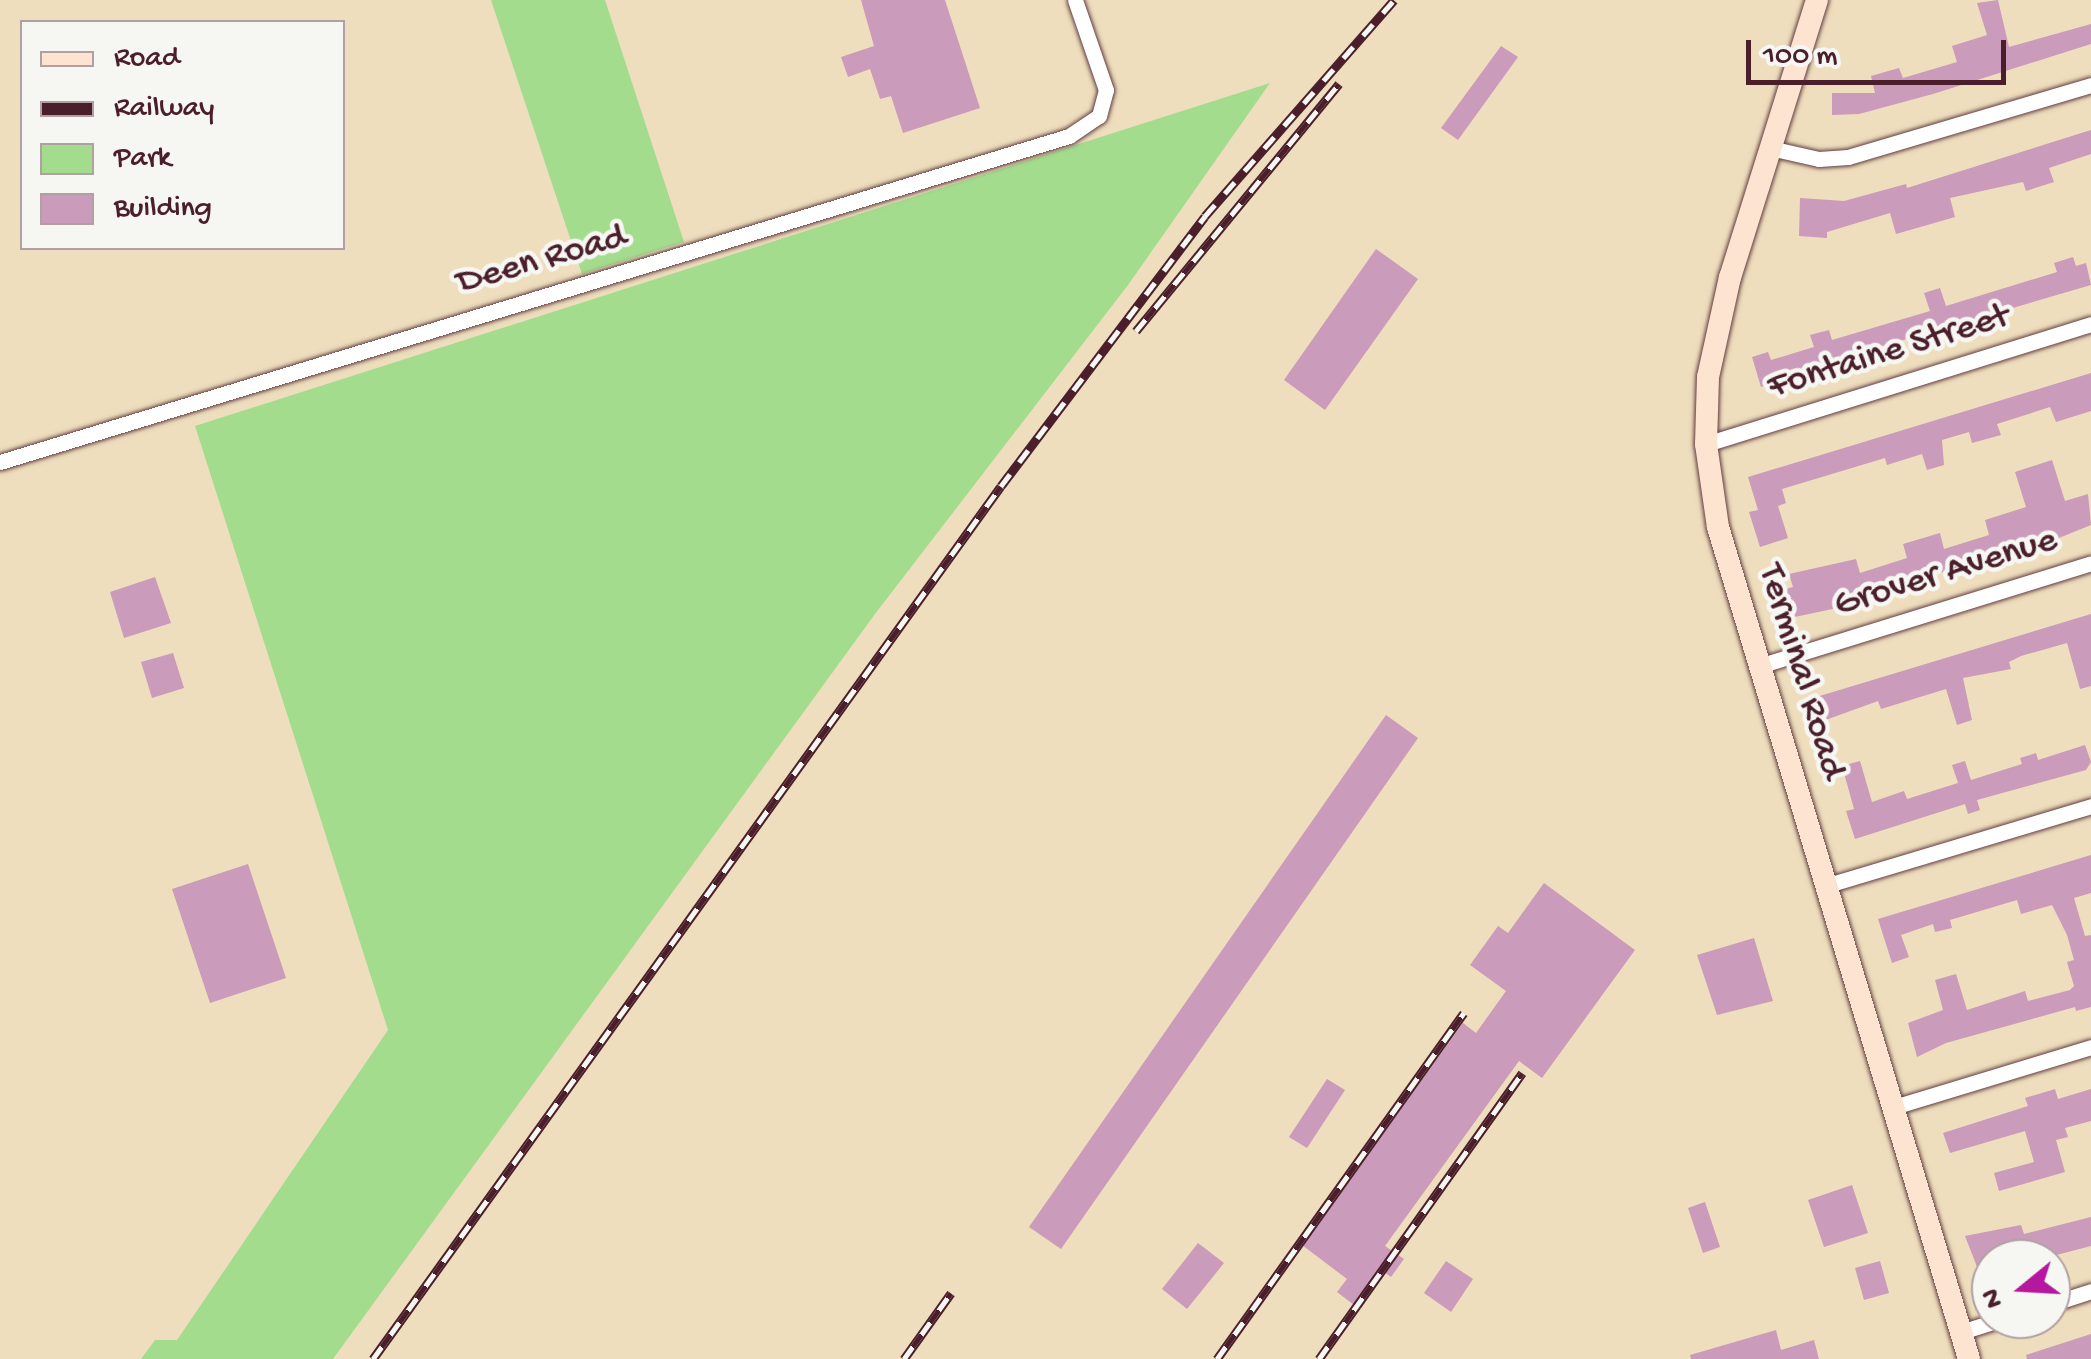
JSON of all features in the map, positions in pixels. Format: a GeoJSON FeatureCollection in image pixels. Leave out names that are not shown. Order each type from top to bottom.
{"type":"FeatureCollection","features":[{"type":"Feature","properties":{"kind":"main road","name":"Terminal Road"},"geometry":{"type":"LineString","coordinates":[[1817,0],[1711,352],[1704,406],[1706,444],[1718,526],[1969,1359]]}},
{"type":"Feature","properties":{"kind":"street","name":"Deen Road"},"geometry":{"type":"LineString","coordinates":[[0,462],[1068,136],[1099,116],[1106,90],[1075,0]]}},
{"type":"Feature","properties":{"kind":"street"},"geometry":{"type":"LineString","coordinates":[[1770,148],[1819,159],[1848,157],[2091,85]]}},
{"type":"Feature","properties":{"kind":"street","name":"Fontaine Street"},"geometry":{"type":"LineString","coordinates":[[1706,444],[2091,324]]}},
{"type":"Feature","properties":{"kind":"street","name":"Grover Avenue"},"geometry":{"type":"LineString","coordinates":[[1762,665],[2091,563]]}},
{"type":"Feature","properties":{"kind":"street"},"geometry":{"type":"LineString","coordinates":[[1828,885],[2091,806]]}},
{"type":"Feature","properties":{"kind":"street"},"geometry":{"type":"LineString","coordinates":[[1894,1107],[2091,1047]]}},
{"type":"Feature","properties":{"kind":"street"},"geometry":{"type":"LineString","coordinates":[[1961,1332],[1971,1329]]}},
{"type":"Feature","properties":{"kind":"green space"},"geometry":{"type":"Polygon","coordinates":[[[491,0],[605,0],[684,242],[582,274],[491,0]]]}},
{"type":"Feature","properties":{"kind":"green space"},"geometry":{"type":"Polygon","coordinates":[[[1270,83],[1128,285],[875,614],[333,1359],[141,1359],[155,1340],[177,1340],[388,1030],[195,426],[1270,83]]]}},
{"type":"Feature","properties":{"kind":"building"},"geometry":{"type":"Polygon","coordinates":[[[861,0],[945,0],[980,108],[903,133],[891,96],[880,99],[870,69],[848,77],[841,57],[874,46],[861,0]]]}},
{"type":"Feature","properties":{"kind":"building"},"geometry":{"type":"Polygon","coordinates":[[[1998,0],[2009,47],[2091,24],[2091,44],[1933,94],[1859,114],[1832,115],[1832,93],[1875,93],[1871,76],[1899,68],[1903,78],[1957,62],[1952,46],[1987,35],[1977,3],[1998,0]]]}},
{"type":"Feature","properties":{"kind":"building"},"geometry":{"type":"Polygon","coordinates":[[[1501,46],[1518,57],[1458,140],[1441,128],[1501,46]]]}},
{"type":"Feature","properties":{"kind":"building"},"geometry":{"type":"Polygon","coordinates":[[[2091,130],[2091,154],[2049,168],[2054,182],[2026,191],[2023,182],[1950,198],[1955,217],[1896,234],[1890,213],[1827,232],[1827,238],[1799,236],[1800,198],[1844,201],[1906,184],[1907,188],[2091,130]]]}},
{"type":"Feature","properties":{"kind":"building"},"geometry":{"type":"Polygon","coordinates":[[[1376,249],[1418,279],[1325,410],[1284,380],[1376,249]]]}},
{"type":"Feature","properties":{"kind":"building"},"geometry":{"type":"Polygon","coordinates":[[[2073,257],[2076,266],[2086,263],[2091,285],[1838,359],[1761,387],[1752,357],[1768,352],[1771,360],[1814,347],[1810,335],[1829,330],[1832,340],[1930,311],[1924,293],[1940,288],[1946,306],[2057,272],[2054,263],[2073,257]]]}},
{"type":"Feature","properties":{"kind":"building"},"geometry":{"type":"Polygon","coordinates":[[[2091,373],[2091,411],[2056,422],[2050,407],[1997,424],[2001,435],[1972,443],[1969,432],[1942,440],[1944,465],[1927,470],[1922,454],[1887,465],[1885,458],[1782,489],[1786,503],[1778,506],[1788,538],[1760,547],[1749,512],[1758,510],[1748,477],[2091,373]]]}},
{"type":"Feature","properties":{"kind":"building"},"geometry":{"type":"Polygon","coordinates":[[[2052,460],[2065,501],[2088,494],[2091,525],[2039,546],[1859,595],[1854,598],[1856,604],[1790,618],[1782,590],[1793,587],[1789,574],[1856,559],[1860,573],[1907,558],[1903,544],[1940,533],[1944,549],[1989,535],[1985,520],[2026,507],[2015,472],[2052,460]]]}},
{"type":"Feature","properties":{"kind":"building"},"geometry":{"type":"Polygon","coordinates":[[[155,577],[171,623],[124,638],[110,592],[155,577]]]}},
{"type":"Feature","properties":{"kind":"building"},"geometry":{"type":"Polygon","coordinates":[[[2091,614],[2091,686],[2080,689],[2067,643],[2021,656],[2009,662],[2011,669],[1963,678],[1972,720],[1957,725],[1946,689],[1881,709],[1878,701],[1820,722],[1813,698],[2091,614]]]}},
{"type":"Feature","properties":{"kind":"building"},"geometry":{"type":"Polygon","coordinates":[[[173,653],[184,688],[152,698],[141,662],[173,653]]]}},
{"type":"Feature","properties":{"kind":"building"},"geometry":{"type":"Polygon","coordinates":[[[1386,715],[1418,738],[1061,1249],[1029,1227],[1386,715]]]}},
{"type":"Feature","properties":{"kind":"building"},"geometry":{"type":"Polygon","coordinates":[[[2085,745],[2091,762],[2086,770],[1977,800],[1980,810],[1968,814],[1965,804],[1855,839],[1846,811],[1854,809],[1842,766],[1860,761],[1872,802],[1904,791],[1907,799],[1958,783],[1952,765],[1965,761],[1971,780],[2022,764],[2020,758],[2036,753],[2038,760],[2085,745]]]}},
{"type":"Feature","properties":{"kind":"building"},"geometry":{"type":"Polygon","coordinates":[[[2091,855],[2091,893],[2074,898],[2085,936],[2091,935],[2091,1007],[2076,1011],[2075,1007],[1946,1043],[1917,1057],[1908,1023],[1943,1010],[1935,980],[1956,974],[1967,1010],[2025,991],[2028,1001],[2070,990],[2074,986],[2067,962],[2074,960],[2067,935],[2052,905],[2021,914],[2017,900],[1950,920],[1952,928],[1935,932],[1933,924],[1901,935],[1909,957],[1892,963],[1878,919],[2091,855]]]}},
{"type":"Feature","properties":{"kind":"building"},"geometry":{"type":"Polygon","coordinates":[[[248,864],[286,978],[210,1003],[172,889],[248,864]]]}},
{"type":"Feature","properties":{"kind":"building"},"geometry":{"type":"Polygon","coordinates":[[[1544,883],[1635,950],[1542,1078],[1519,1061],[1385,1246],[1404,1259],[1391,1277],[1384,1272],[1358,1308],[1337,1292],[1347,1279],[1302,1245],[1463,1023],[1476,1033],[1506,991],[1470,965],[1498,926],[1508,933],[1544,883]]]}},
{"type":"Feature","properties":{"kind":"building"},"geometry":{"type":"Polygon","coordinates":[[[1754,938],[1773,1001],[1717,1015],[1697,955],[1754,938]]]}},
{"type":"Feature","properties":{"kind":"building"},"geometry":{"type":"Polygon","coordinates":[[[1327,1079],[1345,1090],[1307,1148],[1289,1137],[1327,1079]]]}},
{"type":"Feature","properties":{"kind":"building"},"geometry":{"type":"Polygon","coordinates":[[[2055,1089],[2058,1099],[2091,1089],[2091,1121],[2065,1128],[2068,1137],[2056,1140],[2065,1172],[1999,1191],[1994,1173],[2034,1162],[2025,1131],[1950,1153],[1943,1133],[2028,1106],[2025,1098],[2055,1089]]]}},
{"type":"Feature","properties":{"kind":"building"},"geometry":{"type":"Polygon","coordinates":[[[1852,1185],[1868,1233],[1824,1247],[1808,1200],[1852,1185]]]}},
{"type":"Feature","properties":{"kind":"building"},"geometry":{"type":"Polygon","coordinates":[[[1705,1202],[1720,1247],[1703,1253],[1688,1208],[1705,1202]]]}},
{"type":"Feature","properties":{"kind":"building"},"geometry":{"type":"Polygon","coordinates":[[[2091,1217],[2091,1246],[2071,1251],[2071,1239],[1971,1239],[1971,1251],[1965,1236],[2021,1225],[2024,1234],[2091,1217]]]}},
{"type":"Feature","properties":{"kind":"building"},"geometry":{"type":"Polygon","coordinates":[[[1198,1243],[1224,1263],[1187,1309],[1162,1289],[1198,1243]]]}},
{"type":"Feature","properties":{"kind":"building"},"geometry":{"type":"Polygon","coordinates":[[[1446,1261],[1473,1279],[1451,1312],[1424,1293],[1446,1261]]]}},
{"type":"Feature","properties":{"kind":"building"},"geometry":{"type":"Polygon","coordinates":[[[1880,1261],[1889,1293],[1864,1300],[1855,1268],[1880,1261]]]}},
{"type":"Feature","properties":{"kind":"building"},"geometry":{"type":"Polygon","coordinates":[[[1776,1330],[1781,1350],[1814,1340],[1819,1359],[1691,1359],[1690,1355],[1776,1330]]]}},
{"type":"Feature","properties":{"kind":"building"},"geometry":{"type":"Polygon","coordinates":[[[2091,1334],[2091,1359],[2027,1359],[2026,1355],[2091,1334]]]}},
{"type":"Feature","properties":{"kind":"railway"},"geometry":{"type":"LineString","coordinates":[[373,1359],[1001,486],[1205,216],[1394,0]]}},
{"type":"Feature","properties":{"kind":"railway"},"geometry":{"type":"LineString","coordinates":[[1136,331],[1339,84]]}},
{"type":"Feature","properties":{"kind":"railway"},"geometry":{"type":"LineString","coordinates":[[1217,1359],[1464,1013]]}},
{"type":"Feature","properties":{"kind":"railway"},"geometry":{"type":"LineString","coordinates":[[1319,1359],[1522,1073]]}},
{"type":"Feature","properties":{"kind":"railway"},"geometry":{"type":"LineString","coordinates":[[904,1359],[951,1293]]}}]}
